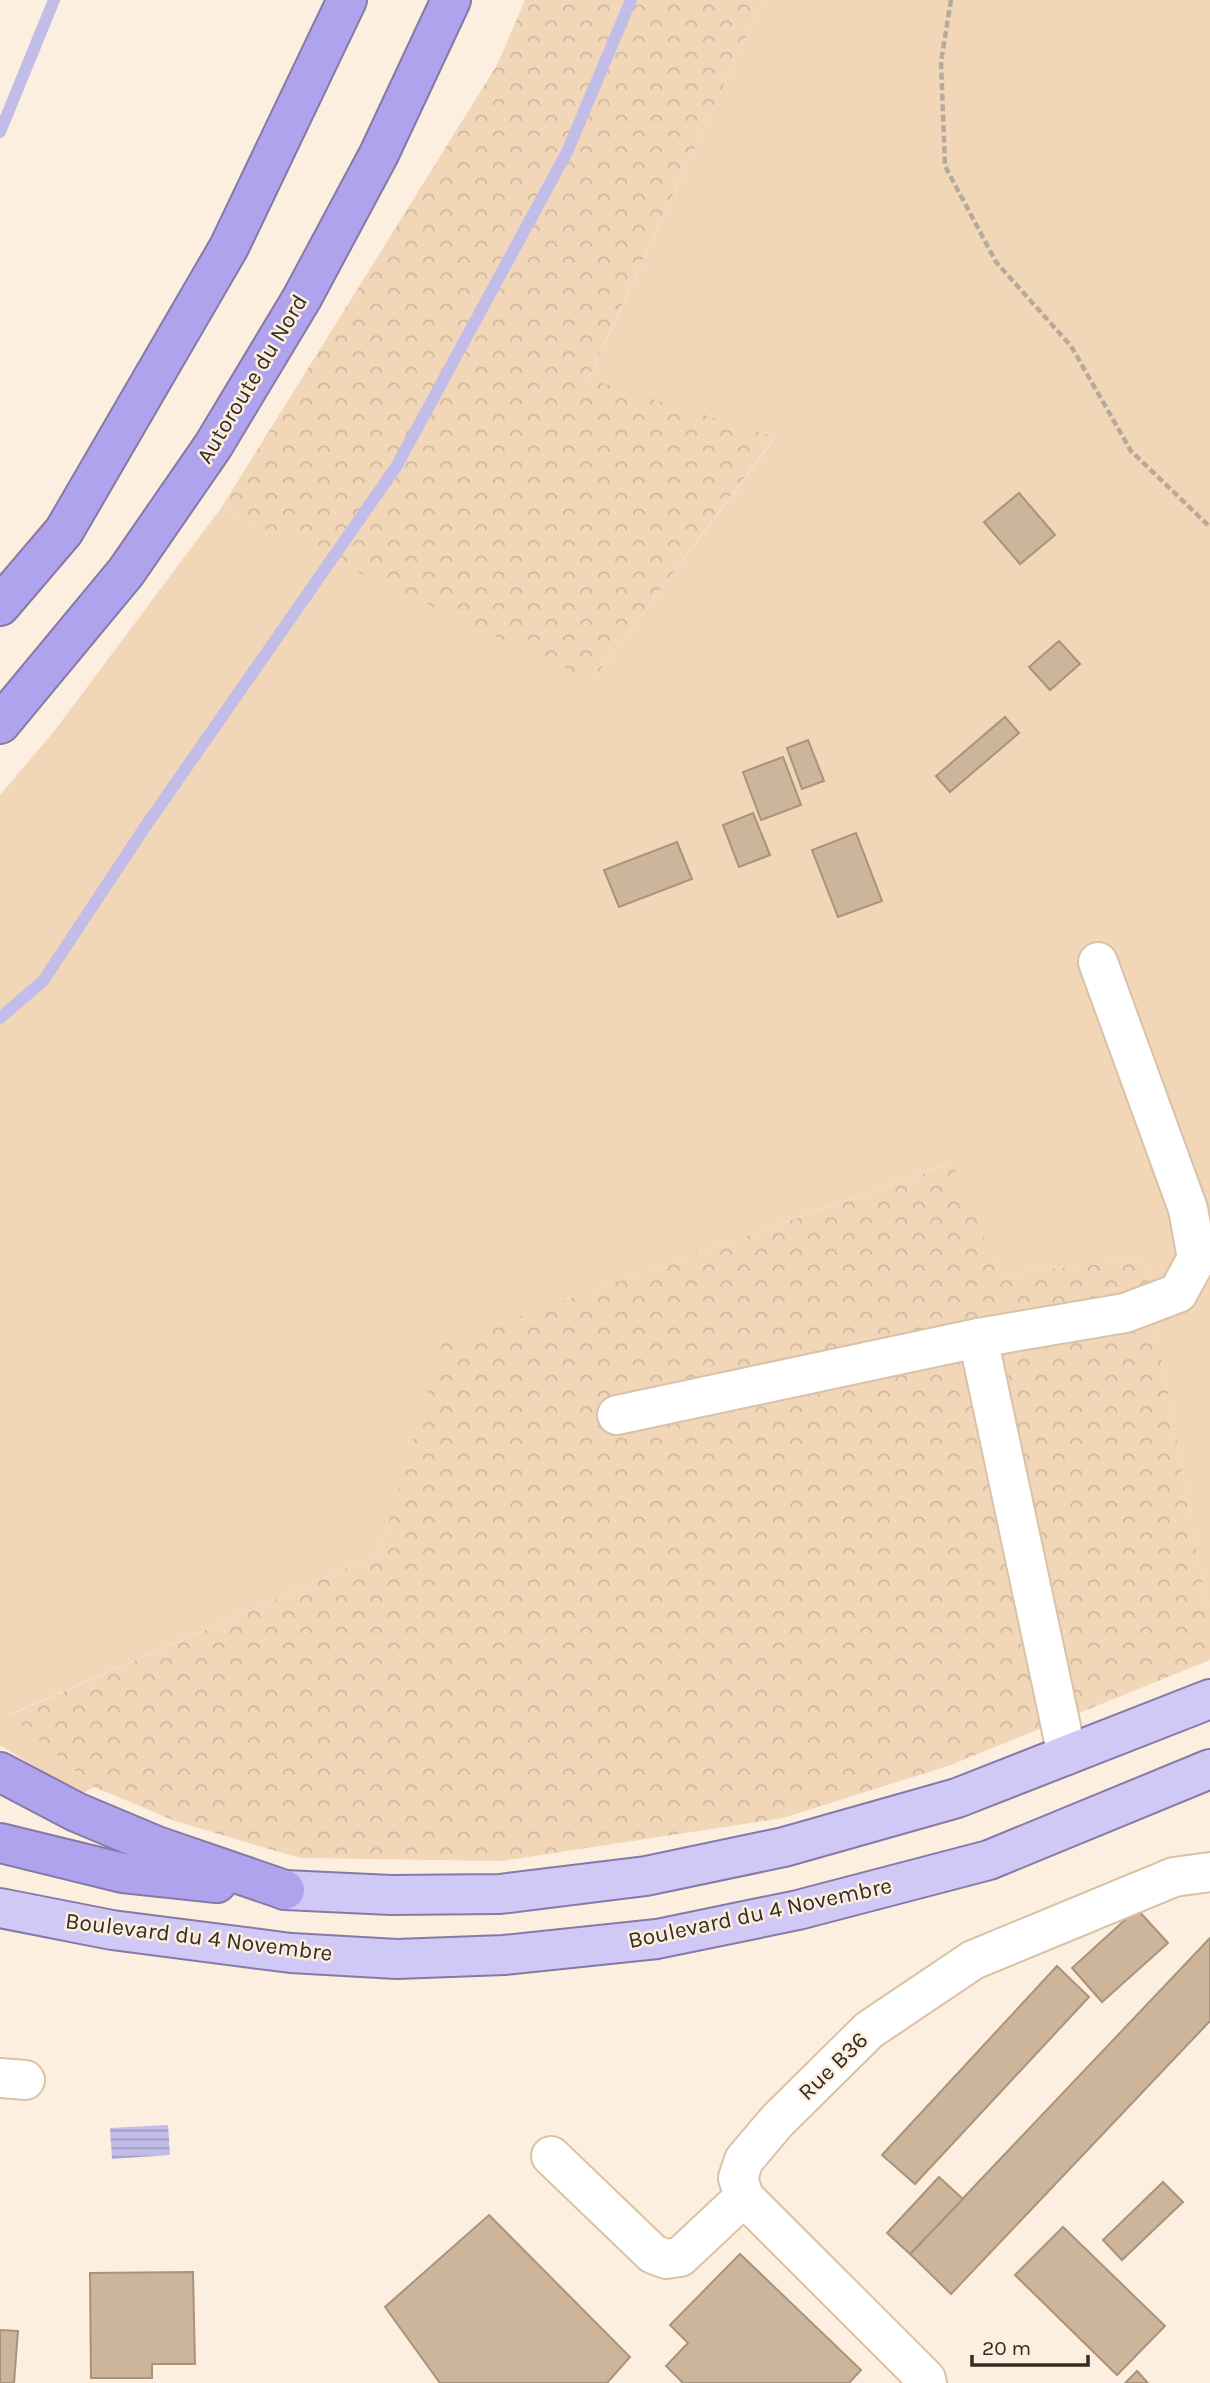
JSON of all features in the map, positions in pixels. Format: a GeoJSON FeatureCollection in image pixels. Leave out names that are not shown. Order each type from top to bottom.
{"type":"FeatureCollection","features":[{"type":"Feature","properties":{"kind":"highway"},"geometry":{"type":"LineString","coordinates":[[0,607],[64,531],[229,247],[347,0]]}},
{"type":"Feature","properties":{"kind":"highway","name":"Autoroute du Nord"},"geometry":{"type":"LineString","coordinates":[[0,724],[126,572],[213,446],[302,298],[379,154],[451,0]]}},
{"type":"Feature","properties":{"kind":"highway"},"geometry":{"type":"LineString","coordinates":[[0,1772],[76,1812],[157,1846],[285,1890]]}},
{"type":"Feature","properties":{"kind":"highway"},"geometry":{"type":"LineString","coordinates":[[0,1843],[123,1873],[285,1890]]}},
{"type":"Feature","properties":{"kind":"main road"},"geometry":{"type":"LineString","coordinates":[[285,1890],[391,1895],[500,1894],[646,1876],[784,1847],[957,1798],[1210,1699]]}},
{"type":"Feature","properties":{"kind":"main road","name":"Boulevard du 4 Novembre"},"geometry":{"type":"LineString","coordinates":[[0,1908],[112,1930],[290,1953],[397,1959],[504,1955],[657,1938],[798,1910],[989,1860],[1210,1769]]}},
{"type":"Feature","properties":{"kind":"street"},"geometry":{"type":"LineString","coordinates":[[618,1415],[978,1338],[1125,1312],[1178,1293],[1197,1258],[1188,1209],[1098,962]]}},
{"type":"Feature","properties":{"kind":"street"},"geometry":{"type":"LineString","coordinates":[[978,1338],[1067,1755]]}},
{"type":"Feature","properties":{"kind":"street","name":"Rue B36"},"geometry":{"type":"LineString","coordinates":[[744,2197],[738,2178],[744,2160],[777,2121],[869,2030],[974,1960],[1174,1877],[1210,1872]]}},
{"type":"Feature","properties":{"kind":"street"},"geometry":{"type":"LineString","coordinates":[[551,2156],[653,2254],[666,2259],[680,2256],[744,2197],[927,2383]]}},
{"type":"Feature","properties":{"kind":"path"},"geometry":{"type":"LineString","coordinates":[[951,0],[941,62],[945,166],[996,262],[1070,346],[1131,451],[1210,527]]}},
{"type":"Feature","properties":{"kind":"green space"},"geometry":{"type":"Polygon","coordinates":[[[525,0],[763,0],[588,379],[775,437],[592,681],[221,508],[497,65],[525,0]]]}},
{"type":"Feature","properties":{"kind":"green space"},"geometry":{"type":"Polygon","coordinates":[[[763,0],[1210,0],[1210,1602],[1206,1603],[1144,1260],[1000,1274],[951,1163],[443,1344],[379,1554],[11,1714],[94,1787],[80,1795],[0,1745],[0,795],[55,730],[221,508],[593,680],[775,438],[588,380],[763,0]]]}},
{"type":"Feature","properties":{"kind":"green space"},"geometry":{"type":"Polygon","coordinates":[[[952,1163],[1000,1274],[1144,1260],[1206,1603],[1210,1602],[1210,1660],[948,1766],[783,1818],[501,1861],[300,1858],[175,1821],[94,1787],[10,1715],[379,1554],[442,1344],[952,1163]]]}},
{"type":"Feature","properties":{"kind":"shaded area"},"geometry":{"type":"Polygon","coordinates":[[[168,2125],[170,2155],[112,2159],[110,2128],[168,2125]]]}},
{"type":"Feature","properties":{"kind":"building"},"geometry":{"type":"Polygon","coordinates":[[[1019,493],[1055,535],[1020,564],[984,522],[1019,493]]]}},
{"type":"Feature","properties":{"kind":"building"},"geometry":{"type":"Polygon","coordinates":[[[1059,641],[1080,664],[1050,690],[1029,667],[1059,641]]]}},
{"type":"Feature","properties":{"kind":"building"},"geometry":{"type":"Polygon","coordinates":[[[1005,717],[1019,733],[950,792],[936,776],[1005,717]]]}},
{"type":"Feature","properties":{"kind":"building"},"geometry":{"type":"Polygon","coordinates":[[[808,740],[824,781],[802,789],[787,748],[808,740]]]}},
{"type":"Feature","properties":{"kind":"building"},"geometry":{"type":"Polygon","coordinates":[[[783,757],[801,805],[761,820],[743,772],[783,757]]]}},
{"type":"Feature","properties":{"kind":"building"},"geometry":{"type":"Polygon","coordinates":[[[753,813],[770,855],[739,867],[723,825],[753,813]]]}},
{"type":"Feature","properties":{"kind":"building"},"geometry":{"type":"Polygon","coordinates":[[[856,833],[882,901],[838,917],[812,850],[856,833]]]}},
{"type":"Feature","properties":{"kind":"building"},"geometry":{"type":"Polygon","coordinates":[[[677,842],[692,879],[619,907],[604,870],[677,842]]]}},
{"type":"Feature","properties":{"kind":"building"},"geometry":{"type":"Polygon","coordinates":[[[1137,1909],[1168,1943],[1102,2002],[1072,1968],[1137,1909]]]}},
{"type":"Feature","properties":{"kind":"building"},"geometry":{"type":"Polygon","coordinates":[[[1210,1938],[1210,2021],[951,2294],[910,2254],[1210,1938]]]}},
{"type":"Feature","properties":{"kind":"building"},"geometry":{"type":"Polygon","coordinates":[[[1057,1966],[1089,1997],[915,2184],[882,2155],[1057,1966]]]}},
{"type":"Feature","properties":{"kind":"building"},"geometry":{"type":"Polygon","coordinates":[[[939,2177],[963,2199],[910,2254],[887,2233],[939,2177]]]}},
{"type":"Feature","properties":{"kind":"building"},"geometry":{"type":"Polygon","coordinates":[[[1163,2182],[1183,2202],[1122,2260],[1103,2240],[1163,2182]]]}},
{"type":"Feature","properties":{"kind":"building"},"geometry":{"type":"Polygon","coordinates":[[[489,2215],[630,2357],[607,2383],[440,2383],[385,2307],[489,2215]]]}},
{"type":"Feature","properties":{"kind":"building"},"geometry":{"type":"Polygon","coordinates":[[[1063,2227],[1165,2326],[1117,2375],[1015,2275],[1063,2227]]]}},
{"type":"Feature","properties":{"kind":"building"},"geometry":{"type":"Polygon","coordinates":[[[740,2254],[861,2370],[849,2383],[683,2383],[666,2366],[688,2343],[670,2325],[740,2254]]]}},
{"type":"Feature","properties":{"kind":"building"},"geometry":{"type":"Polygon","coordinates":[[[193,2272],[195,2364],[152,2364],[152,2378],[91,2378],[90,2273],[193,2272]]]}},
{"type":"Feature","properties":{"kind":"building"},"geometry":{"type":"Polygon","coordinates":[[[0,2330],[18,2331],[14,2383],[0,2383],[0,2330]]]}},
{"type":"Feature","properties":{"kind":"building"},"geometry":{"type":"Polygon","coordinates":[[[1137,2371],[1148,2383],[1125,2383],[1137,2371]]]}},
{"type":"Feature","properties":{"kind":"waterway"},"geometry":{"type":"LineString","coordinates":[[0,132],[54,0]]}},
{"type":"Feature","properties":{"kind":"waterway"},"geometry":{"type":"LineString","coordinates":[[0,1018],[43,981],[145,827],[396,467],[567,152],[631,0]]}}]}
